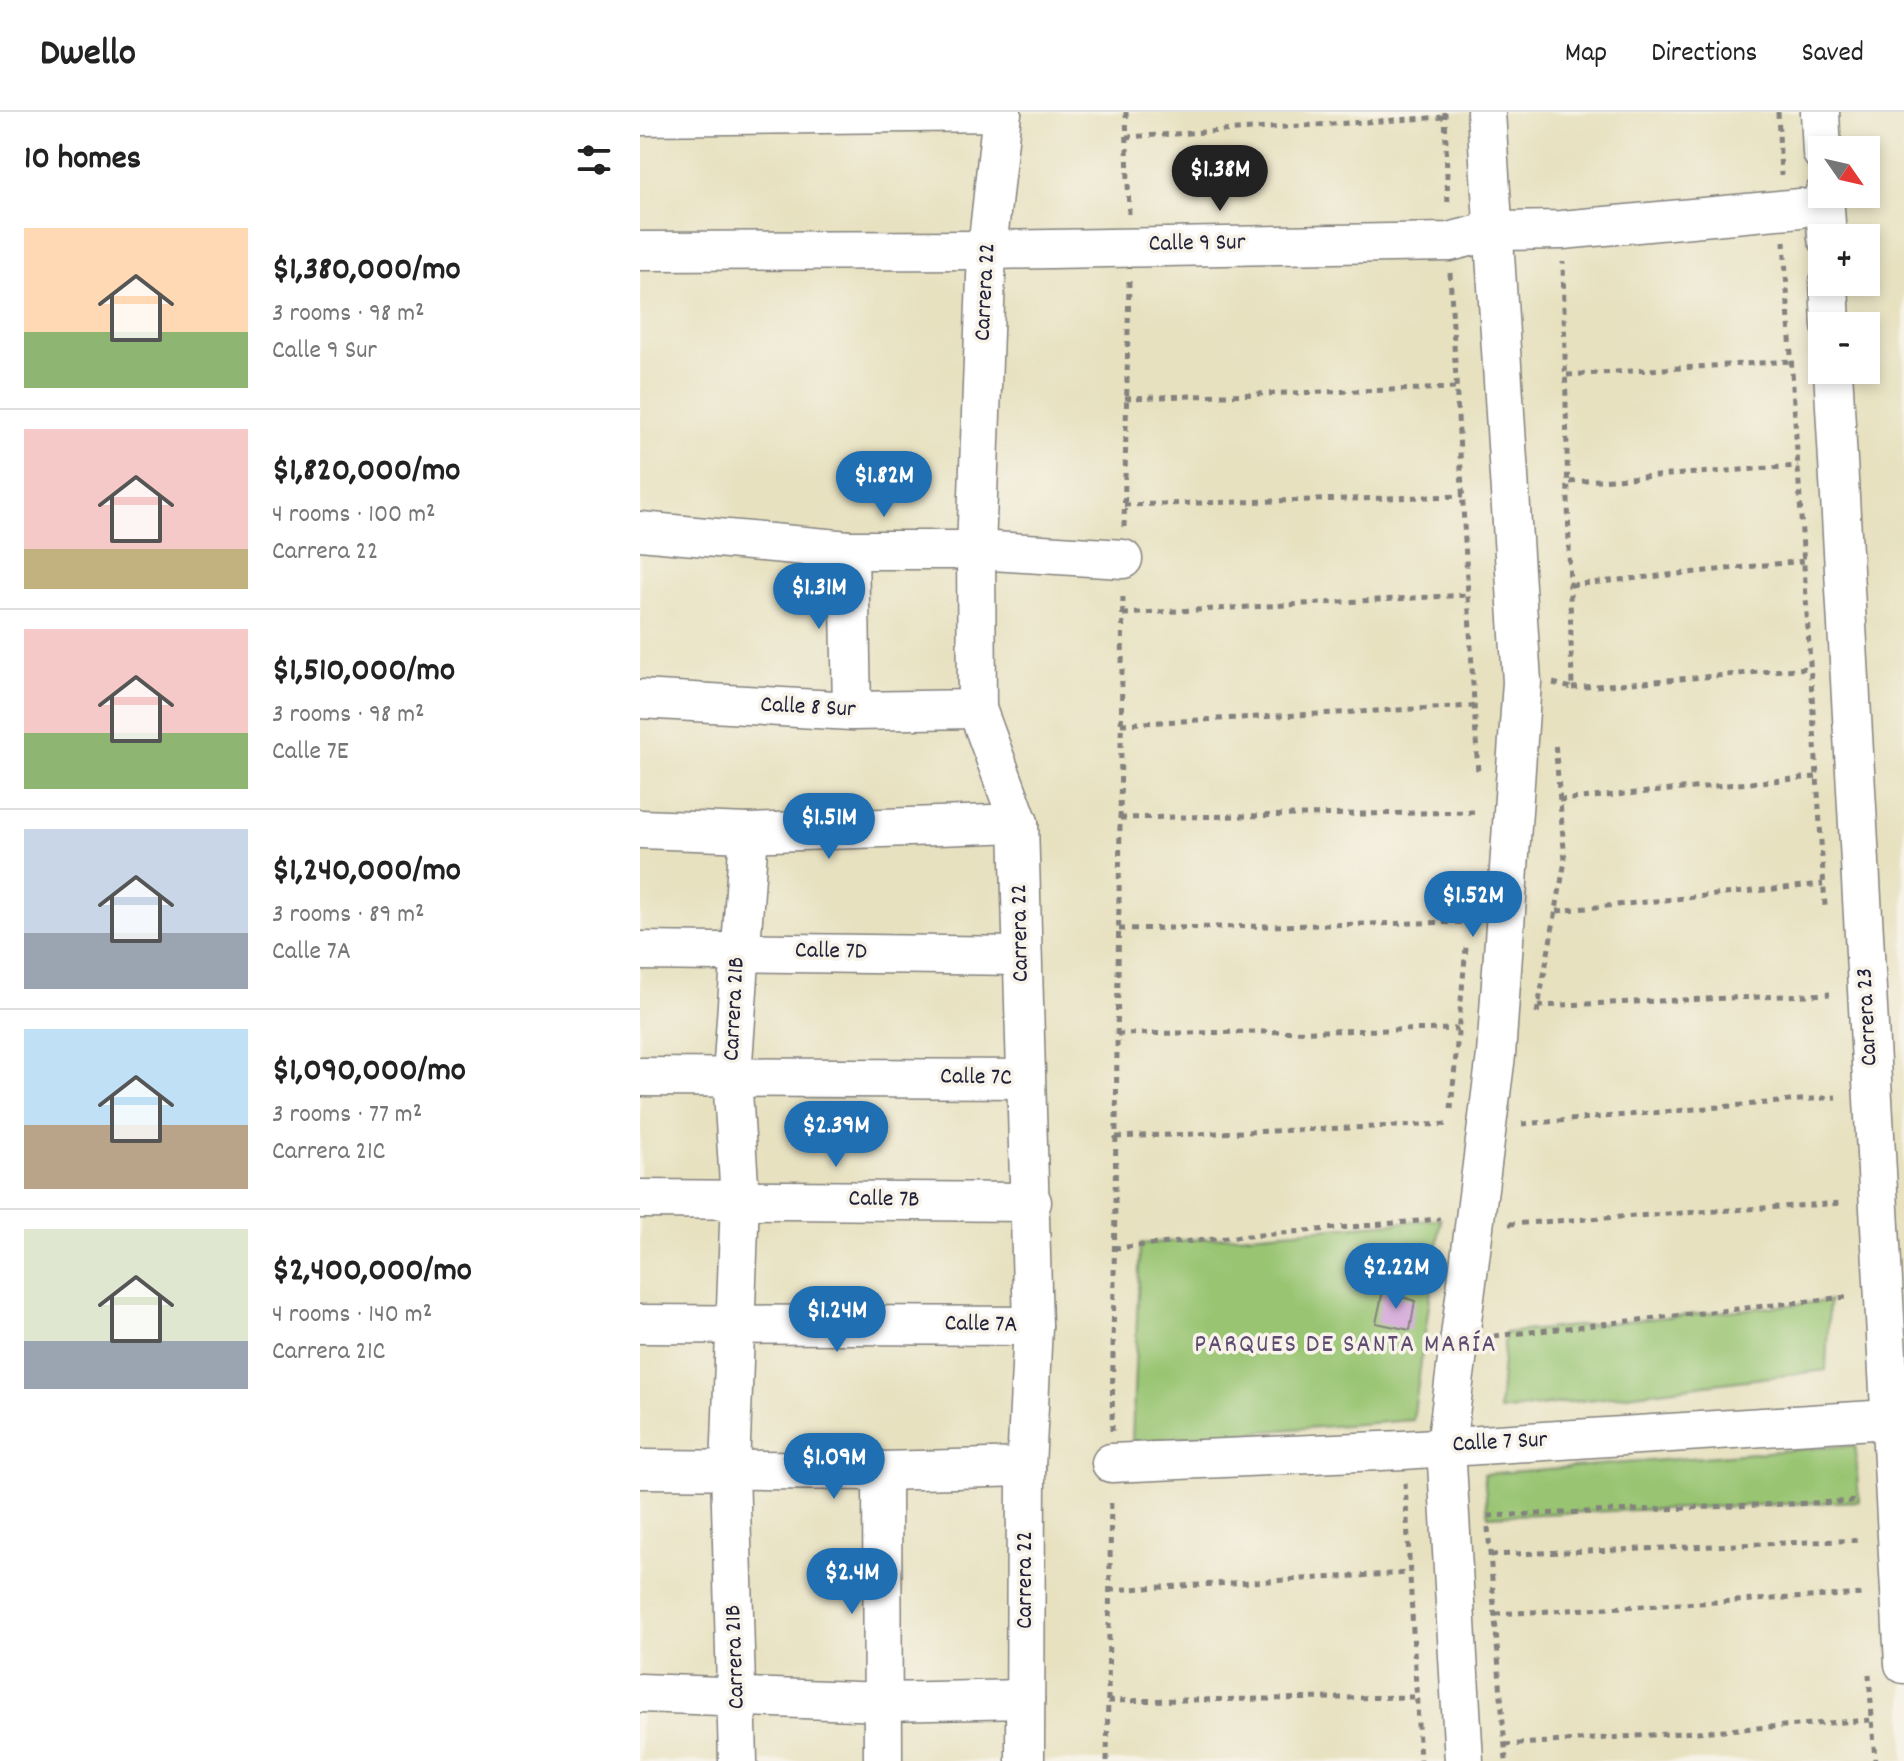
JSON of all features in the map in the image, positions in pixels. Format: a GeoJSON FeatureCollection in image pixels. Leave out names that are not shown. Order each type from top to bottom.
{"type":"FeatureCollection","features":[{"type":"Feature","properties":{"kind":"street"},"geometry":{"type":"LineString","coordinates":[[640,116],[1002,112]]}},
{"type":"Feature","properties":{"kind":"street","name":"Carrera 22"},"geometry":{"type":"LineString","coordinates":[[1002,112],[987,250],[976,550],[977,709],[1019,823],[1025,1079],[1032,1202],[1033,1326],[1026,1467],[1025,1761]]}},
{"type":"Feature","properties":{"kind":"street"},"geometry":{"type":"LineString","coordinates":[[1464,1761],[1446,1446],[1496,1055],[1522,682],[1486,112]]}},
{"type":"Feature","properties":{"kind":"street"},"geometry":{"type":"LineString","coordinates":[[1820,112],[1821,136]]}},
{"type":"Feature","properties":{"kind":"street"},"geometry":{"type":"LineString","coordinates":[[1802,204],[1817,224]]}},
{"type":"Feature","properties":{"kind":"street","name":"Calle 9 Sur"},"geometry":{"type":"LineString","coordinates":[[640,251],[987,250],[1130,245],[1449,242],[1493,231],[1562,230],[1802,204]]}},
{"type":"Feature","properties":{"kind":"street","name":"Carrera 23"},"geometry":{"type":"LineString","coordinates":[[1834,384],[1904,1664]]}},
{"type":"Feature","properties":{"kind":"street"},"geometry":{"type":"LineString","coordinates":[[640,531],[849,550],[976,550],[1123,559]]}},
{"type":"Feature","properties":{"kind":"street"},"geometry":{"type":"LineString","coordinates":[[849,550],[852,711]]}},
{"type":"Feature","properties":{"kind":"street","name":"Calle 8 Sur"},"geometry":{"type":"LineString","coordinates":[[640,699],[852,711],[977,709]]}},
{"type":"Feature","properties":{"kind":"street"},"geometry":{"type":"LineString","coordinates":[[640,829],[749,833],[1019,823]]}},
{"type":"Feature","properties":{"kind":"street","name":"Carrera 21B"},"geometry":{"type":"LineString","coordinates":[[738,1761],[730,1469],[740,1199],[732,1076],[738,950],[749,833]]}},
{"type":"Feature","properties":{"kind":"street","name":"Calle 7D"},"geometry":{"type":"LineString","coordinates":[[640,951],[1021,956]]}},
{"type":"Feature","properties":{"kind":"street","name":"Calle 7C"},"geometry":{"type":"LineString","coordinates":[[640,1077],[1025,1079]]}},
{"type":"Feature","properties":{"kind":"street","name":"Calle 7B"},"geometry":{"type":"LineString","coordinates":[[640,1199],[1032,1202]]}},
{"type":"Feature","properties":{"kind":"street","name":"Calle 7A"},"geometry":{"type":"LineString","coordinates":[[640,1324],[737,1322],[1033,1326]]}},
{"type":"Feature","properties":{"kind":"street","name":"Calle 7 Sur"},"geometry":{"type":"LineString","coordinates":[[1111,1463],[1403,1450],[1889,1419]]}},
{"type":"Feature","properties":{"kind":"street"},"geometry":{"type":"LineString","coordinates":[[640,1469],[882,1471],[1026,1467]]}},
{"type":"Feature","properties":{"kind":"street"},"geometry":{"type":"LineString","coordinates":[[882,1471],[883,1761]]}},
{"type":"Feature","properties":{"kind":"street"},"geometry":{"type":"LineString","coordinates":[[640,1693],[884,1702],[1025,1699]]}},
{"type":"Feature","properties":{"kind":"path"},"geometry":{"type":"LineString","coordinates":[[1107,1761],[1125,398],[1130,245],[1126,112]]}},
{"type":"Feature","properties":{"kind":"path"},"geometry":{"type":"LineString","coordinates":[[1778,112],[1802,204],[1792,361],[1825,915]]}},
{"type":"Feature","properties":{"kind":"path"},"geometry":{"type":"LineString","coordinates":[[1126,137],[1445,114],[1478,777]]}},
{"type":"Feature","properties":{"kind":"path"},"geometry":{"type":"LineString","coordinates":[[1567,375],[1792,361]]}},
{"type":"Feature","properties":{"kind":"path"},"geometry":{"type":"LineString","coordinates":[[1125,398],[1457,388]]}},
{"type":"Feature","properties":{"kind":"path"},"geometry":{"type":"LineString","coordinates":[[1570,482],[1798,466]]}},
{"type":"Feature","properties":{"kind":"path"},"geometry":{"type":"LineString","coordinates":[[1124,505],[1463,496]]}},
{"type":"Feature","properties":{"kind":"path"},"geometry":{"type":"LineString","coordinates":[[1571,585],[1804,561]]}},
{"type":"Feature","properties":{"kind":"path"},"geometry":{"type":"LineString","coordinates":[[1123,614],[1468,595]]}},
{"type":"Feature","properties":{"kind":"path"},"geometry":{"type":"LineString","coordinates":[[1572,688],[1809,668]]}},
{"type":"Feature","properties":{"kind":"path"},"geometry":{"type":"LineString","coordinates":[[1121,724],[1474,706]]}},
{"type":"Feature","properties":{"kind":"path"},"geometry":{"type":"LineString","coordinates":[[1559,800],[1816,777]]}},
{"type":"Feature","properties":{"kind":"path"},"geometry":{"type":"LineString","coordinates":[[1476,828],[1478,802]]}},
{"type":"Feature","properties":{"kind":"path"},"geometry":{"type":"LineString","coordinates":[[1120,818],[1478,812]]}},
{"type":"Feature","properties":{"kind":"path"},"geometry":{"type":"LineString","coordinates":[[1557,911],[1823,884]]}},
{"type":"Feature","properties":{"kind":"path"},"geometry":{"type":"LineString","coordinates":[[1448,1140],[1469,906]]}},
{"type":"Feature","properties":{"kind":"path"},"geometry":{"type":"LineString","coordinates":[[1119,929],[1468,922]]}},
{"type":"Feature","properties":{"kind":"path"},"geometry":{"type":"LineString","coordinates":[[1829,978],[1831,1009]]}},
{"type":"Feature","properties":{"kind":"path"},"geometry":{"type":"LineString","coordinates":[[1538,1006],[1830,994]]}},
{"type":"Feature","properties":{"kind":"path"},"geometry":{"type":"LineString","coordinates":[[1117,1034],[1458,1029]]}},
{"type":"Feature","properties":{"kind":"path"},"geometry":{"type":"LineString","coordinates":[[1836,1083],[1837,1113]]}},
{"type":"Feature","properties":{"kind":"path"},"geometry":{"type":"LineString","coordinates":[[1522,1124],[1836,1097]]}},
{"type":"Feature","properties":{"kind":"path"},"geometry":{"type":"LineString","coordinates":[[1116,1137],[1450,1124]]}},
{"type":"Feature","properties":{"kind":"path"},"geometry":{"type":"LineString","coordinates":[[1842,1188],[1843,1219]]}},
{"type":"Feature","properties":{"kind":"path"},"geometry":{"type":"LineString","coordinates":[[1439,1234],[1443,1203]]}},
{"type":"Feature","properties":{"kind":"path"},"geometry":{"type":"LineString","coordinates":[[1508,1224],[1843,1203]]}},
{"type":"Feature","properties":{"kind":"path"},"geometry":{"type":"LineString","coordinates":[[1114,1248],[1441,1219]]}},
{"type":"Feature","properties":{"kind":"path"},"geometry":{"type":"LineString","coordinates":[[1492,1336],[1829,1301],[1846,1297],[1846,1282]]}},
{"type":"Feature","properties":{"kind":"path"},"geometry":{"type":"LineString","coordinates":[[1403,1450],[1420,1761]]}},
{"type":"Feature","properties":{"kind":"path"},"geometry":{"type":"LineString","coordinates":[[1488,1516],[1859,1501]]}},
{"type":"Feature","properties":{"kind":"path"},"geometry":{"type":"LineString","coordinates":[[1487,1502],[1506,1761]]}},
{"type":"Feature","properties":{"kind":"path"},"geometry":{"type":"LineString","coordinates":[[1491,1555],[1861,1540]]}},
{"type":"Feature","properties":{"kind":"path"},"geometry":{"type":"LineString","coordinates":[[1110,1590],[1409,1573]]}},
{"type":"Feature","properties":{"kind":"path"},"geometry":{"type":"LineString","coordinates":[[1495,1614],[1865,1594]]}},
{"type":"Feature","properties":{"kind":"path"},"geometry":{"type":"LineString","coordinates":[[1108,1701],[1416,1697]]}},
{"type":"Feature","properties":{"kind":"path"},"geometry":{"type":"LineString","coordinates":[[1505,1745],[1872,1720]]}},
{"type":"Feature","properties":{"kind":"green space"},"geometry":{"type":"Polygon","coordinates":[[[1441,1219],[1413,1420],[1132,1441],[1140,1244],[1441,1219]]]}},
{"type":"Feature","properties":{"kind":"green space"},"geometry":{"type":"Polygon","coordinates":[[[1829,1301],[1826,1370],[1499,1411],[1505,1333],[1829,1301]]]}},
{"type":"Feature","properties":{"kind":"green space"},"geometry":{"type":"Polygon","coordinates":[[[1855,1445],[1859,1501],[1488,1516],[1484,1474],[1855,1445]]]}},
{"type":"Feature","properties":{"kind":"building"},"geometry":{"type":"Polygon","coordinates":[[[1383,1291],[1415,1301],[1410,1330],[1376,1323],[1383,1291]]]}},
{"type":"Feature","properties":{"kind":"district","name":"PARQUES DE SANTA MARÍA"},"geometry":{"type":"Point","coordinates":[1346,1345]}}]}
